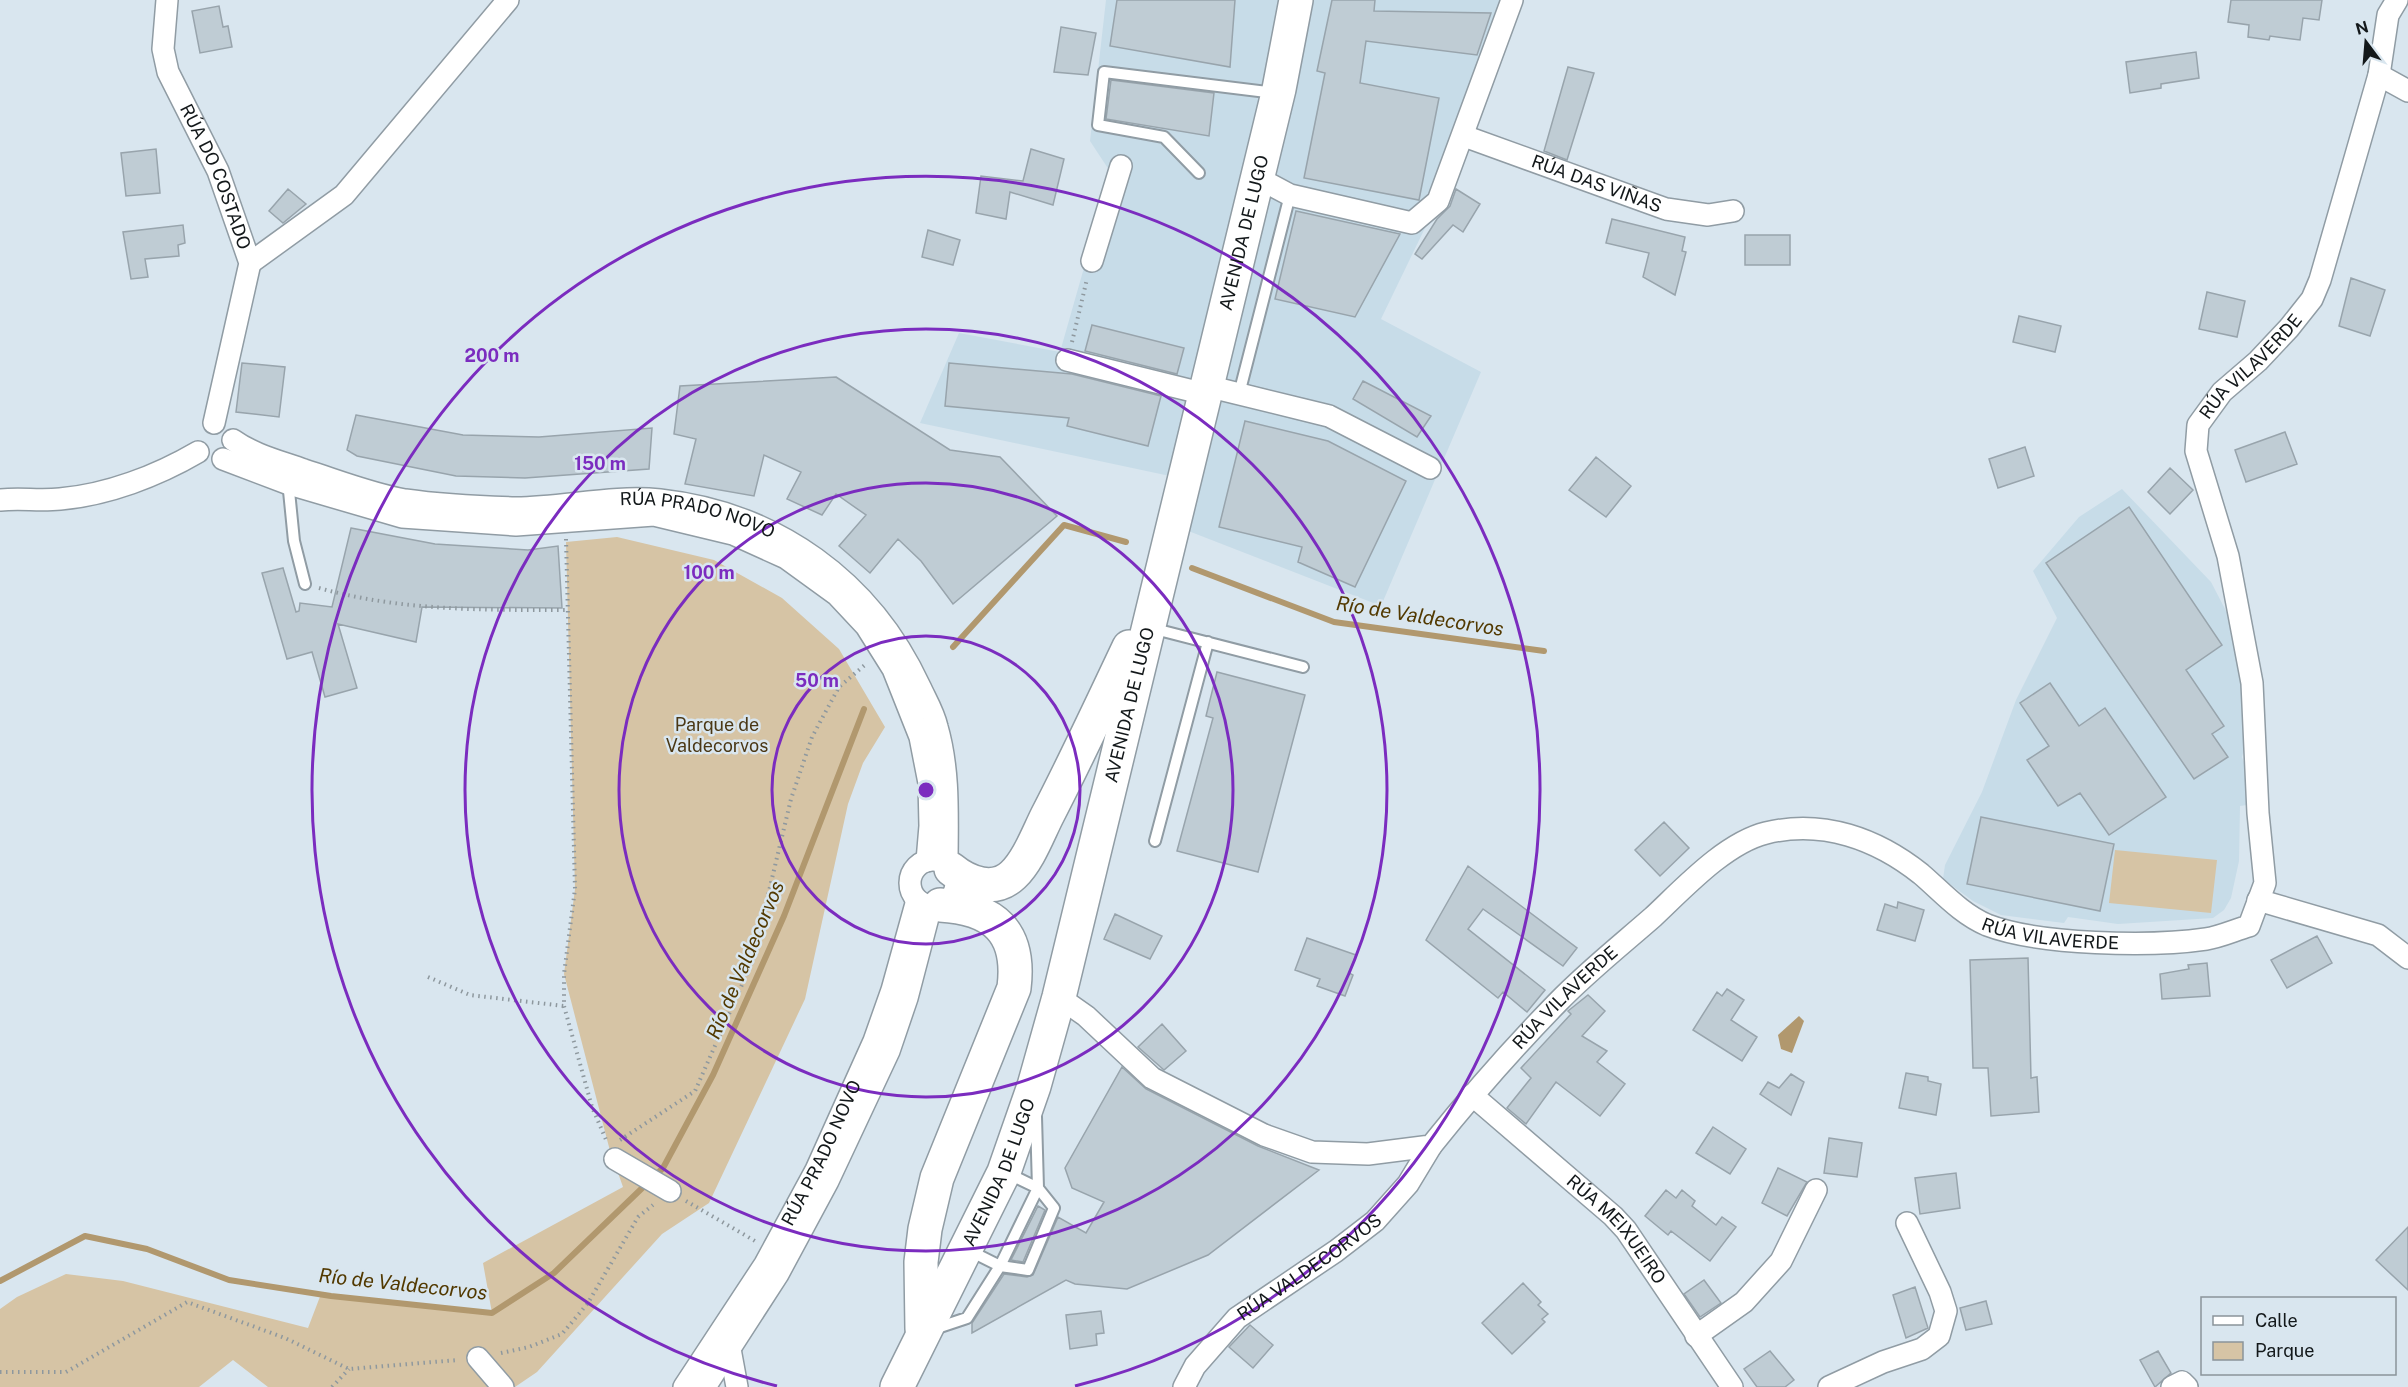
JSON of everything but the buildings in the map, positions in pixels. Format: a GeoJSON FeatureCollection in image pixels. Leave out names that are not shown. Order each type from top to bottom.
{"type":"FeatureCollection","features":[{"type":"Feature","properties":{"kind":"highway","name":"AVENIDA DE LUGO"},"geometry":{"type":"LineString","coordinates":[[897,1387],[922,1332],[1004,1172],[1034,1086],[1059,996],[1258,178],[1278,94],[1296,0]]}},
{"type":"Feature","properties":{"kind":"highway"},"geometry":{"type":"LineString","coordinates":[[942,865],[962,878],[993,885],[1012,876],[1029,850],[1083,746],[1160,580]]}},
{"type":"Feature","properties":{"kind":"highway"},"geometry":{"type":"LineString","coordinates":[[922,1332],[921,1262],[925,1229],[937,1178],[1014,988],[1016,971],[1012,944],[990,916],[966,906],[929,904]]}},
{"type":"Feature","properties":{"kind":"street","name":"RÚA DO COSTADO"},"geometry":{"type":"LineString","coordinates":[[167,0],[163,49],[168,72],[218,171],[250,263],[214,423]]}},
{"type":"Feature","properties":{"kind":"street"},"geometry":{"type":"LineString","coordinates":[[250,263],[344,195],[508,0]]}},
{"type":"Feature","properties":{"kind":"street"},"geometry":{"type":"LineString","coordinates":[[1258,178],[1290,195],[1412,223],[1438,201],[1464,136],[1512,0]]}},
{"type":"Feature","properties":{"kind":"street","name":"RÚA VILAVERDE"},"geometry":{"type":"LineString","coordinates":[[1431,1146],[1472,1095],[1559,1001],[1684,887],[1745,840],[1766,833],[1793,829],[1819,829],[1861,838],[1881,846],[1920,874],[1955,905],[1987,925],[2043,937],[2108,943],[2209,939],[2248,926],[2265,883],[2258,813],[2252,683],[2228,556],[2196,451],[2198,426],[2222,392],[2258,361],[2312,299],[2320,280],[2379,75],[2388,15],[2397,0]]}},
{"type":"Feature","properties":{"kind":"street"},"geometry":{"type":"LineString","coordinates":[[2379,75],[2408,91]]}},
{"type":"Feature","properties":{"kind":"street","name":"RÚA DAS VIÑAS"},"geometry":{"type":"LineString","coordinates":[[1464,136],[1666,209],[1708,215],[1733,211]]}},
{"type":"Feature","properties":{"kind":"street"},"geometry":{"type":"LineString","coordinates":[[1092,261],[1121,166]]}},
{"type":"Feature","properties":{"kind":"street"},"geometry":{"type":"LineString","coordinates":[[1067,360],[1206,390],[1239,394],[1329,416],[1430,468]]}},
{"type":"Feature","properties":{"kind":"street"},"geometry":{"type":"LineString","coordinates":[[214,423],[229,430],[233,440],[231,451],[223,459],[207,460],[198,452],[196,446],[198,434],[207,425],[214,423]]}},
{"type":"Feature","properties":{"kind":"street","name":"RÚA PRADO NOVO"},"geometry":{"type":"LineString","coordinates":[[233,440],[248,450],[283,463],[404,500],[517,508],[632,499],[660,500],[736,517],[791,542],[845,580],[876,612],[906,656],[937,725],[947,778],[942,865]]}},
{"type":"Feature","properties":{"kind":"street"},"geometry":{"type":"LineString","coordinates":[[0,500],[58,500],[95,494],[157,472],[198,452]]}},
{"type":"Feature","properties":{"kind":"street","name":"RÚA PRADO NOVO"},"geometry":{"type":"LineString","coordinates":[[223,459],[289,484],[402,517],[516,525],[654,516],[733,534],[786,558],[837,595],[866,626],[893,669],[920,737],[928,783],[930,826],[942,865]]}},
{"type":"Feature","properties":{"kind":"street"},"geometry":{"type":"LineString","coordinates":[[942,865],[956,882],[954,890],[948,901],[929,904],[911,891],[911,876],[914,869],[942,865]]}},
{"type":"Feature","properties":{"kind":"street"},"geometry":{"type":"LineString","coordinates":[[2258,900],[2378,935],[2408,958]]}},
{"type":"Feature","properties":{"kind":"street","name":"RÚA PRADO NOVO"},"geometry":{"type":"LineString","coordinates":[[684,1387],[772,1251],[816,1170],[874,1041],[892,990],[929,904]]}},
{"type":"Feature","properties":{"kind":"street","name":"RÚA PRADO NOVO"},"geometry":{"type":"LineString","coordinates":[[705,1387],[804,1229],[889,1051],[907,998],[929,904]]}},
{"type":"Feature","properties":{"kind":"street"},"geometry":{"type":"LineString","coordinates":[[1059,996],[1086,1016],[1152,1078],[1264,1135],[1312,1152],[1368,1154],[1431,1146]]}},
{"type":"Feature","properties":{"kind":"street","name":"RÚA MEIXUEIRO"},"geometry":{"type":"LineString","coordinates":[[1472,1095],[1613,1216],[1626,1230],[1732,1387]]}},
{"type":"Feature","properties":{"kind":"street","name":"RÚA VALDECORVOS"},"geometry":{"type":"LineString","coordinates":[[1184,1387],[1195,1366],[1237,1318],[1336,1251],[1375,1221],[1408,1184],[1431,1146]]}},
{"type":"Feature","properties":{"kind":"street"},"geometry":{"type":"LineString","coordinates":[[612,1153],[670,1191]]}},
{"type":"Feature","properties":{"kind":"street"},"geometry":{"type":"LineString","coordinates":[[1696,1336],[1744,1302],[1781,1261],[1816,1190]]}},
{"type":"Feature","properties":{"kind":"street"},"geometry":{"type":"LineString","coordinates":[[1829,1387],[1883,1362],[1922,1349],[1939,1336],[1946,1311],[1940,1292],[1907,1223]]}},
{"type":"Feature","properties":{"kind":"street"},"geometry":{"type":"LineString","coordinates":[[730,1349],[737,1387]]}},
{"type":"Feature","properties":{"kind":"street"},"geometry":{"type":"LineString","coordinates":[[478,1358],[503,1387]]}},
{"type":"Feature","properties":{"kind":"street"},"geometry":{"type":"LineString","coordinates":[[2172,1387],[2182,1382],[2187,1387]]}},
{"type":"Feature","properties":{"kind":"lane"},"geometry":{"type":"LineString","coordinates":[[1199,173],[1164,137],[1098,125],[1104,72],[1278,94]]}},
{"type":"Feature","properties":{"kind":"lane","name":"AVENIDA DE LUGO"},"geometry":{"type":"LineString","coordinates":[[1239,394],[1290,195]]}},
{"type":"Feature","properties":{"kind":"lane"},"geometry":{"type":"LineString","coordinates":[[283,463],[289,484],[294,540],[305,584]]}},
{"type":"Feature","properties":{"kind":"lane"},"geometry":{"type":"LineString","coordinates":[[1148,627],[1303,667]]}},
{"type":"Feature","properties":{"kind":"lane"},"geometry":{"type":"LineString","coordinates":[[1155,841],[1208,642]]}},
{"type":"Feature","properties":{"kind":"lane"},"geometry":{"type":"LineString","coordinates":[[922,1332],[968,1318],[1000,1266],[1038,1188],[1034,1086]]}},
{"type":"Feature","properties":{"kind":"lane"},"geometry":{"type":"LineString","coordinates":[[965,1249],[1000,1266],[1028,1270],[1054,1208],[1038,1188],[1004,1172]]}},
{"type":"Feature","properties":{"kind":"path"},"geometry":{"type":"LineString","coordinates":[[1067,360],[1092,261]]}},
{"type":"Feature","properties":{"kind":"path"},"geometry":{"type":"LineString","coordinates":[[566,521],[575,889],[564,974],[564,1006],[592,1107],[612,1153],[695,1091],[752,963],[791,799],[812,737],[839,687],[882,651]]}},
{"type":"Feature","properties":{"kind":"path"},"geometry":{"type":"LineString","coordinates":[[305,584],[377,602],[460,610],[568,610]]}},
{"type":"Feature","properties":{"kind":"path"},"geometry":{"type":"LineString","coordinates":[[428,977],[470,994],[564,1006]]}},
{"type":"Feature","properties":{"kind":"path"},"geometry":{"type":"LineString","coordinates":[[0,1372],[66,1372],[187,1302],[285,1338],[349,1369],[478,1358],[529,1347],[562,1334],[588,1303],[638,1217],[670,1191],[772,1251]]}},
{"type":"Feature","properties":{"kind":"path"},"geometry":{"type":"LineString","coordinates":[[332,1387],[349,1369]]}},
{"type":"Feature","properties":{"kind":"shaded area"},"geometry":{"type":"Polygon","coordinates":[[[1106,0],[1512,0],[1438,201],[1381,319],[1481,372],[1381,606],[1173,525],[1184,479],[920,423],[959,333],[1060,352],[1111,173],[1090,141],[1106,0]]]}},
{"type":"Feature","properties":{"kind":"shaded area"},"geometry":{"type":"Polygon","coordinates":[[[2122,489],[2211,582],[2238,634],[2248,735],[2242,757],[2250,782],[2247,805],[2240,806],[2239,861],[2231,898],[2224,910],[2213,918],[2118,924],[2068,917],[2064,923],[2001,915],[1973,901],[1943,879],[1945,865],[1982,792],[2016,700],[2057,618],[2033,571],[2079,517],[2122,489]]]}},
{"type":"Feature","properties":{"kind":"shaded area"},"geometry":{"type":"Polygon","coordinates":[[[1799,1016],[1804,1021],[1792,1053],[1781,1049],[1778,1035],[1799,1016]]]}},
{"type":"Feature","properties":{"kind":"green space","name":"Parque de Valdecorvos"},"geometry":{"type":"Polygon","coordinates":[[[617,537],[714,560],[782,598],[839,649],[885,727],[863,763],[848,804],[805,999],[709,1203],[662,1234],[537,1372],[515,1387],[268,1387],[233,1360],[199,1387],[0,1387],[0,1309],[17,1297],[66,1274],[123,1281],[308,1328],[321,1294],[492,1313],[483,1263],[623,1187],[609,1147],[564,974],[575,889],[566,542],[617,537]]]}},
{"type":"Feature","properties":{"kind":"green space"},"geometry":{"type":"Polygon","coordinates":[[[2115,850],[2217,860],[2211,913],[2109,903],[2115,850]]]}},
{"type":"Feature","properties":{"kind":"waterway","name":"Río de Valdecorvos"},"geometry":{"type":"LineString","coordinates":[[953,647],[1064,525],[1126,542]]}},
{"type":"Feature","properties":{"kind":"waterway","name":"Río de Valdecorvos"},"geometry":{"type":"LineString","coordinates":[[1192,568],[1334,622],[1544,651]]}},
{"type":"Feature","properties":{"kind":"waterway","name":"Río de Valdecorvos"},"geometry":{"type":"LineString","coordinates":[[0,1281],[85,1236],[147,1249],[229,1280],[331,1296],[492,1313],[554,1273],[663,1168],[713,1075],[784,916],[864,709]]}}]}
